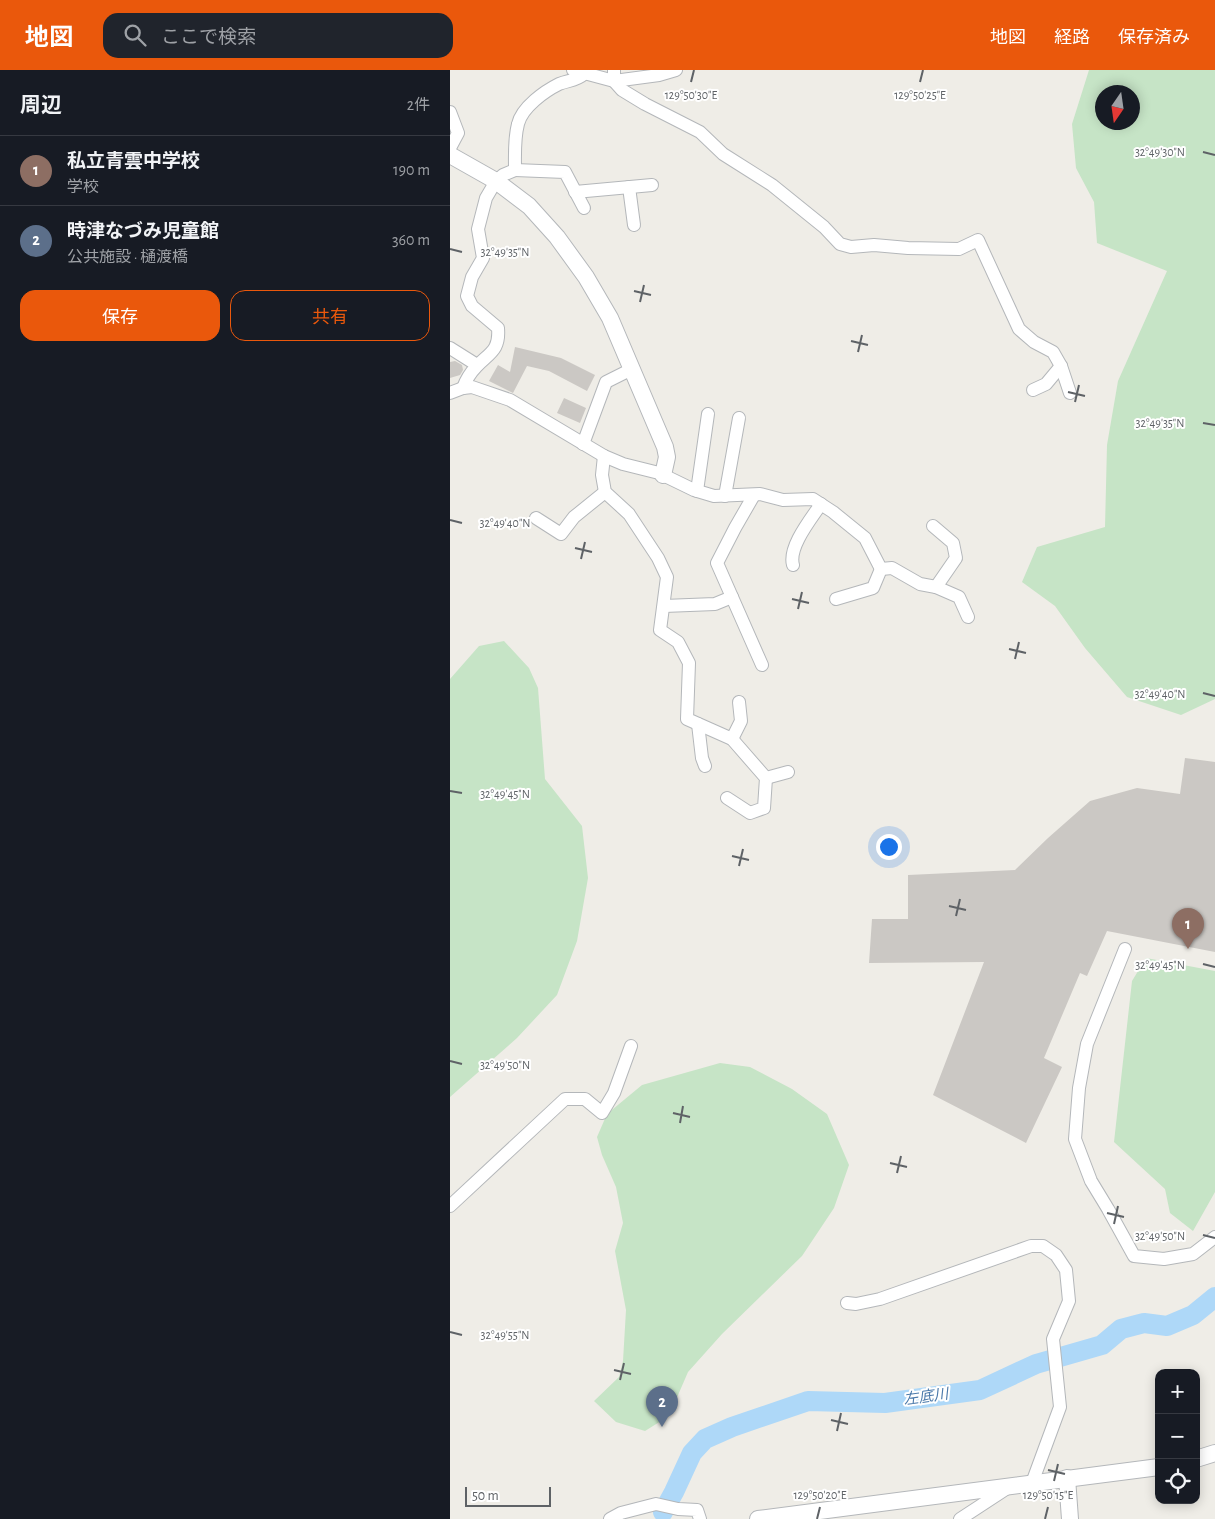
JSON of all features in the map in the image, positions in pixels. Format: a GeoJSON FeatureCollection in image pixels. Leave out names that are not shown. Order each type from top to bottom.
{"type":"FeatureCollection","features":[{"type":"Feature","properties":{"kind":"street"},"geometry":{"type":"LineString","coordinates":[[514,170],[518,122],[524,112],[544,93],[560,84],[577,80],[579,72],[614,76],[659,75],[676,70]]}},
{"type":"Feature","properties":{"kind":"street"},"geometry":{"type":"LineString","coordinates":[[614,76],[622,90],[700,132],[722,154],[772,185],[824,227],[840,244],[851,247],[874,245],[959,249],[978,240],[1004,292],[1019,329],[1034,342],[1053,352],[1061,366],[1070,393]]}},
{"type":"Feature","properties":{"kind":"street"},"geometry":{"type":"LineString","coordinates":[[450,112],[458,133],[450,148]]}},
{"type":"Feature","properties":{"kind":"street"},"geometry":{"type":"LineString","coordinates":[[450,155],[496,181],[529,206],[557,237],[586,277],[610,318],[665,447],[667,457],[663,475]]}},
{"type":"Feature","properties":{"kind":"street"},"geometry":{"type":"LineString","coordinates":[[463,388],[478,365],[492,353],[499,337],[498,328],[472,306],[467,296],[472,277],[483,258],[478,229],[482,208],[496,181],[514,170],[565,172],[584,208]]}},
{"type":"Feature","properties":{"kind":"street"},"geometry":{"type":"LineString","coordinates":[[575,192],[652,185]]}},
{"type":"Feature","properties":{"kind":"street"},"geometry":{"type":"LineString","coordinates":[[630,187],[634,224]]}},
{"type":"Feature","properties":{"kind":"street"},"geometry":{"type":"LineString","coordinates":[[450,348],[478,365]]}},
{"type":"Feature","properties":{"kind":"street"},"geometry":{"type":"LineString","coordinates":[[1033,390],[1046,384],[1061,366]]}},
{"type":"Feature","properties":{"kind":"street"},"geometry":{"type":"LineString","coordinates":[[584,444],[606,382],[632,369]]}},
{"type":"Feature","properties":{"kind":"street"},"geometry":{"type":"LineString","coordinates":[[450,393],[463,388],[472,388],[510,400],[604,456],[623,464],[663,475],[697,491],[714,496],[760,494],[783,500],[813,499],[833,512],[865,538],[881,569]]}},
{"type":"Feature","properties":{"kind":"street"},"geometry":{"type":"LineString","coordinates":[[697,491],[708,414]]}},
{"type":"Feature","properties":{"kind":"street"},"geometry":{"type":"LineString","coordinates":[[725,496],[739,418]]}},
{"type":"Feature","properties":{"kind":"street"},"geometry":{"type":"LineString","coordinates":[[604,456],[602,475],[605,492],[629,514],[658,558],[667,577],[660,630],[678,642],[689,663],[687,719],[732,739],[766,778],[764,808],[750,813],[727,798]]}},
{"type":"Feature","properties":{"kind":"street"},"geometry":{"type":"LineString","coordinates":[[536,518],[561,534],[574,517],[605,492]]}},
{"type":"Feature","properties":{"kind":"street"},"geometry":{"type":"LineString","coordinates":[[754,495],[717,563],[762,665]]}},
{"type":"Feature","properties":{"kind":"street"},"geometry":{"type":"LineString","coordinates":[[794,564],[792,559],[795,546],[821,504]]}},
{"type":"Feature","properties":{"kind":"street"},"geometry":{"type":"LineString","coordinates":[[933,526],[953,543],[956,558],[936,587]]}},
{"type":"Feature","properties":{"kind":"street"},"geometry":{"type":"LineString","coordinates":[[881,569],[892,568],[920,584],[936,587],[959,597],[968,617]]}},
{"type":"Feature","properties":{"kind":"street"},"geometry":{"type":"LineString","coordinates":[[836,599],[873,588],[881,569]]}},
{"type":"Feature","properties":{"kind":"street"},"geometry":{"type":"LineString","coordinates":[[664,606],[715,604],[732,597]]}},
{"type":"Feature","properties":{"kind":"street"},"geometry":{"type":"LineString","coordinates":[[732,739],[741,721],[739,702]]}},
{"type":"Feature","properties":{"kind":"street"},"geometry":{"type":"LineString","coordinates":[[698,724],[704,766]]}},
{"type":"Feature","properties":{"kind":"street"},"geometry":{"type":"LineString","coordinates":[[766,778],[788,772]]}},
{"type":"Feature","properties":{"kind":"street"},"geometry":{"type":"LineString","coordinates":[[1125,949],[1087,1044],[1078,1095],[1076,1139],[1090,1181],[1134,1256],[1164,1258],[1193,1254],[1215,1237]]}},
{"type":"Feature","properties":{"kind":"street"},"geometry":{"type":"LineString","coordinates":[[450,1206],[565,1099],[585,1099],[602,1113],[614,1093],[631,1046]]}},
{"type":"Feature","properties":{"kind":"street"},"geometry":{"type":"LineString","coordinates":[[847,1303],[856,1304],[880,1299],[1031,1246],[1043,1246],[1056,1255],[1066,1270],[1069,1301],[1052,1339],[1060,1407],[1032,1483]]}},
{"type":"Feature","properties":{"kind":"street"},"geometry":{"type":"LineString","coordinates":[[1200,1457],[1215,1453]]}},
{"type":"Feature","properties":{"kind":"street"},"geometry":{"type":"LineString","coordinates":[[758,1519],[1155,1467]]}},
{"type":"Feature","properties":{"kind":"street"},"geometry":{"type":"LineString","coordinates":[[1067,1478],[1070,1519]]}},
{"type":"Feature","properties":{"kind":"street"},"geometry":{"type":"LineString","coordinates":[[960,1519],[1014,1485]]}},
{"type":"Feature","properties":{"kind":"street"},"geometry":{"type":"LineString","coordinates":[[610,1519],[621,1513],[656,1504],[678,1509],[697,1510],[700,1519]]}},
{"type":"Feature","properties":{"kind":"green space"},"geometry":{"type":"Polygon","coordinates":[[[1089,70],[1215,70],[1215,699],[1181,715],[1127,697],[1085,648],[1055,606],[1022,582],[1037,547],[1105,527],[1107,445],[1118,381],[1167,271],[1097,243],[1094,202],[1076,168],[1072,124],[1089,70]]]}},
{"type":"Feature","properties":{"kind":"green space"},"geometry":{"type":"Polygon","coordinates":[[[504,641],[529,668],[538,688],[545,779],[582,826],[588,878],[577,941],[557,995],[517,1038],[450,1097],[450,679],[479,646],[504,641]]]}},
{"type":"Feature","properties":{"kind":"green space"},"geometry":{"type":"Polygon","coordinates":[[[1146,958],[1215,971],[1215,1192],[1193,1231],[1170,1213],[1165,1189],[1114,1142],[1132,981],[1146,958]]]}},
{"type":"Feature","properties":{"kind":"green space"},"geometry":{"type":"Polygon","coordinates":[[[720,1063],[750,1067],[792,1089],[827,1114],[849,1165],[834,1208],[802,1256],[722,1334],[688,1372],[669,1416],[645,1431],[616,1422],[594,1401],[619,1377],[623,1361],[626,1310],[615,1251],[623,1223],[616,1187],[602,1155],[597,1137],[607,1114],[642,1085],[720,1063]]]}},
{"type":"Feature","properties":{"kind":"building"},"geometry":{"type":"Polygon","coordinates":[[[515,347],[561,358],[595,375],[587,391],[549,371],[527,366],[513,393],[489,381],[498,365],[510,372],[515,347]]]}},
{"type":"Feature","properties":{"kind":"building"},"geometry":{"type":"Polygon","coordinates":[[[455,361],[462,365],[463,370],[460,375],[450,378],[450,362],[455,361]]]}},
{"type":"Feature","properties":{"kind":"building"},"geometry":{"type":"Polygon","coordinates":[[[564,398],[586,408],[580,423],[557,413],[564,398]]]}},
{"type":"Feature","properties":{"kind":"building"},"geometry":{"type":"Polygon","coordinates":[[[1185,758],[1215,762],[1215,952],[1107,931],[1087,976],[1080,973],[1044,1058],[1062,1067],[1026,1143],[933,1095],[984,962],[869,963],[872,919],[908,919],[908,875],[1015,870],[1090,801],[1137,788],[1180,794],[1185,758]]]}},
{"type":"Feature","properties":{"kind":"waterway","name":"左底川"},"geometry":{"type":"LineString","coordinates":[[663,1512],[692,1453],[705,1439],[732,1427],[808,1401],[885,1403],[980,1390],[1036,1364],[1102,1345],[1121,1329],[1144,1323],[1167,1326],[1193,1315],[1215,1297]]}},
{"type":"Feature","properties":{"kind":"place","name":"私立青雲中学校"},"geometry":{"type":"Point","coordinates":[1188,949]}},
{"type":"Feature","properties":{"kind":"place","name":"時津なづみ児童館"},"geometry":{"type":"Point","coordinates":[662,1427]}}]}
